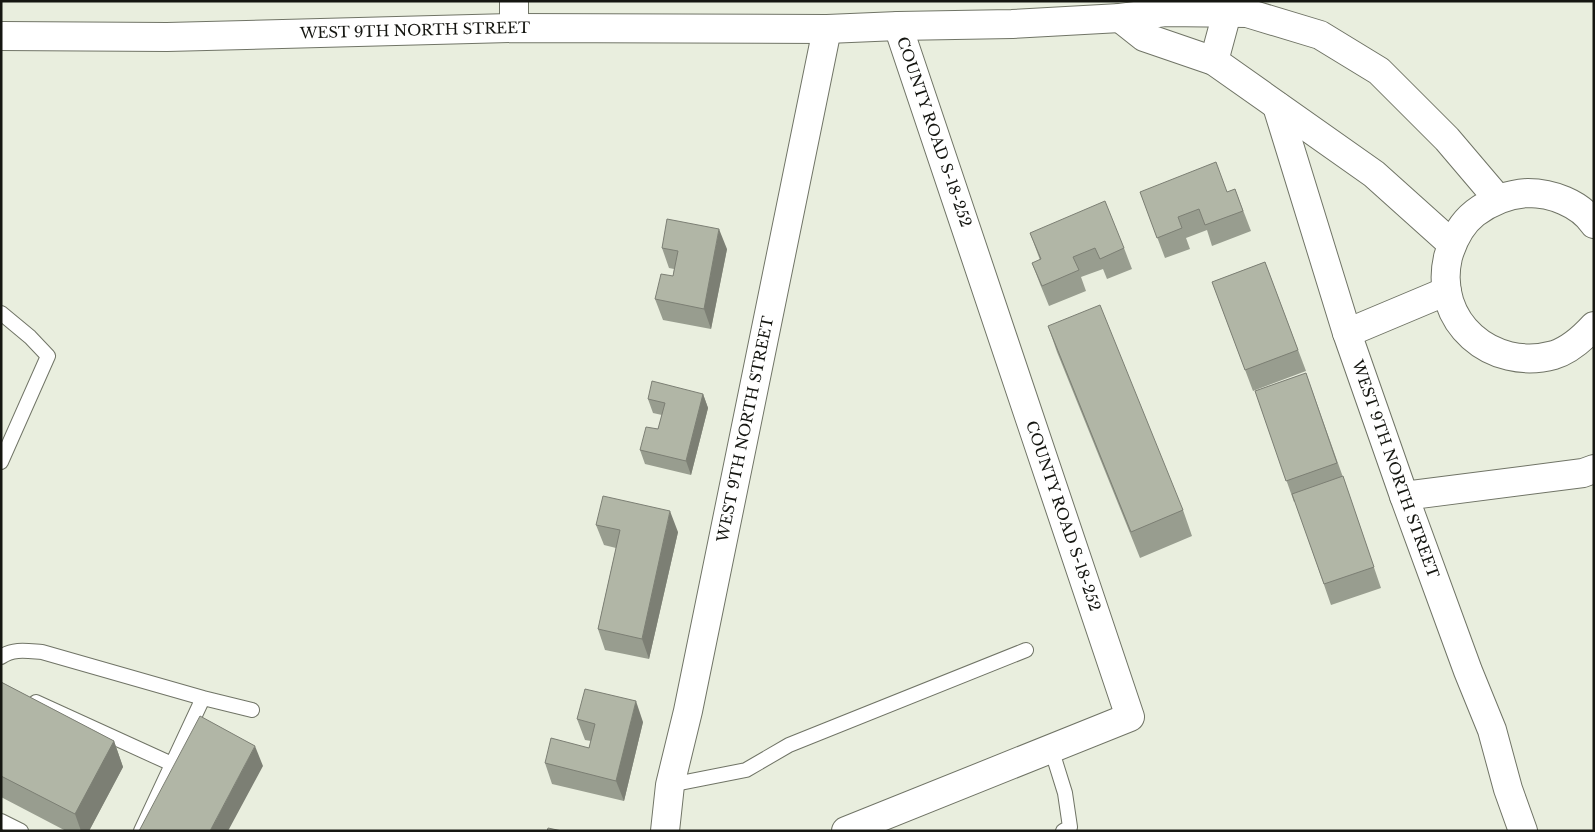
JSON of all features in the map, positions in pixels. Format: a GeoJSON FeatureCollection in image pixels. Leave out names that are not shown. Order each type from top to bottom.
{"type":"FeatureCollection","features":[{"type":"Feature","properties":{"kind":"street","name":"WEST 9TH NORTH STREET"},"geometry":{"type":"LineString","coordinates":[[1,36],[167,37],[514,14],[827,29],[1012,24],[1120,18],[1165,12],[1247,13],[1320,35],[1379,71],[1447,139],[1498,199]]}},
{"type":"Feature","properties":{"kind":"street"},"geometry":{"type":"LineString","coordinates":[[1214,61],[1227,13]]}},
{"type":"Feature","properties":{"kind":"street"},"geometry":{"type":"LineString","coordinates":[[1120,18],[1144,37],[1214,61],[1374,174],[1452,244]]}},
{"type":"Feature","properties":{"kind":"street","name":"COUNTY ROAD S-18-252"},"geometry":{"type":"LineString","coordinates":[[846,831],[1130,717],[898,26]]}},
{"type":"Feature","properties":{"kind":"street","name":"WEST 9TH NORTH STREET"},"geometry":{"type":"LineString","coordinates":[[665,831],[670,785],[688,711],[827,29]]}},
{"type":"Feature","properties":{"kind":"street","name":"WEST 9TH NORTH STREET"},"geometry":{"type":"LineString","coordinates":[[1277,106],[1347,333],[1404,496],[1468,671],[1492,730],[1508,789],[1524,831]]}},
{"type":"Feature","properties":{"kind":"street"},"geometry":{"type":"LineString","coordinates":[[1589,341],[1555,355],[1528,359],[1501,355],[1477,342],[1459,322],[1448,297],[1445,270],[1452,244],[1466,220],[1488,203],[1498,199],[1515,194],[1542,193],[1568,202],[1594,224]]}},
{"type":"Feature","properties":{"kind":"street"},"geometry":{"type":"LineString","coordinates":[[1347,333],[1447,291]]}},
{"type":"Feature","properties":{"kind":"street"},"geometry":{"type":"LineString","coordinates":[[1404,496],[1583,473],[1594,468]]}},
{"type":"Feature","properties":{"kind":"lane"},"geometry":{"type":"LineString","coordinates":[[1,313],[30,337],[48,356],[1,462]]}},
{"type":"Feature","properties":{"kind":"lane"},"geometry":{"type":"LineString","coordinates":[[1,657],[22,650],[42,652],[252,710]]}},
{"type":"Feature","properties":{"kind":"lane"},"geometry":{"type":"LineString","coordinates":[[670,785],[746,770],[789,745],[1026,650]]}},
{"type":"Feature","properties":{"kind":"lane"},"geometry":{"type":"LineString","coordinates":[[28,698],[172,764]]}},
{"type":"Feature","properties":{"kind":"lane"},"geometry":{"type":"LineString","coordinates":[[141,831],[203,698]]}},
{"type":"Feature","properties":{"kind":"lane"},"geometry":{"type":"LineString","coordinates":[[1051,748],[1066,802],[1070,827],[1063,831]]}},
{"type":"Feature","properties":{"kind":"lane"},"geometry":{"type":"LineString","coordinates":[[1,821],[21,831]]}},
{"type":"Feature","properties":{"kind":"building"},"geometry":{"type":"Polygon","coordinates":[[[1216,162],[1227,192],[1235,189],[1243,211],[1205,225],[1199,209],[1178,217],[1182,228],[1157,238],[1140,192],[1216,162]]]}},
{"type":"Feature","properties":{"kind":"building"},"geometry":{"type":"Polygon","coordinates":[[[1105,201],[1124,248],[1100,259],[1095,248],[1073,257],[1079,270],[1042,286],[1032,263],[1041,259],[1030,233],[1105,201]]]}},
{"type":"Feature","properties":{"kind":"building"},"geometry":{"type":"Polygon","coordinates":[[[667,219],[719,229],[704,309],[655,299],[661,274],[673,276],[678,251],[662,248],[667,219]]]}},
{"type":"Feature","properties":{"kind":"building"},"geometry":{"type":"Polygon","coordinates":[[[1265,262],[1298,350],[1245,370],[1212,282],[1265,262]]]}},
{"type":"Feature","properties":{"kind":"building"},"geometry":{"type":"Polygon","coordinates":[[[1100,305],[1183,510],[1131,532],[1048,326],[1100,305]]]}},
{"type":"Feature","properties":{"kind":"building"},"geometry":{"type":"Polygon","coordinates":[[[1306,373],[1337,463],[1286,481],[1255,391],[1306,373]]]}},
{"type":"Feature","properties":{"kind":"building"},"geometry":{"type":"Polygon","coordinates":[[[652,381],[703,394],[686,461],[640,450],[646,427],[658,429],[665,403],[648,399],[652,381]]]}},
{"type":"Feature","properties":{"kind":"building"},"geometry":{"type":"Polygon","coordinates":[[[1343,476],[1374,567],[1324,584],[1292,494],[1343,476]]]}},
{"type":"Feature","properties":{"kind":"building"},"geometry":{"type":"Polygon","coordinates":[[[603,496],[670,511],[642,639],[598,629],[620,530],[596,525],[603,496]]]}},
{"type":"Feature","properties":{"kind":"building"},"geometry":{"type":"Polygon","coordinates":[[[1,682],[114,741],[75,814],[1,776],[1,682]]]}},
{"type":"Feature","properties":{"kind":"building"},"geometry":{"type":"Polygon","coordinates":[[[585,689],[636,701],[616,781],[545,763],[551,738],[589,748],[595,724],[577,719],[585,689]]]}},
{"type":"Feature","properties":{"kind":"building"},"geometry":{"type":"Polygon","coordinates":[[[200,716],[255,746],[210,831],[139,831],[200,716]]]}},
{"type":"Feature","properties":{"kind":"building"},"geometry":{"type":"Polygon","coordinates":[[[548,828],[562,831],[547,831],[548,828]]]}}]}
